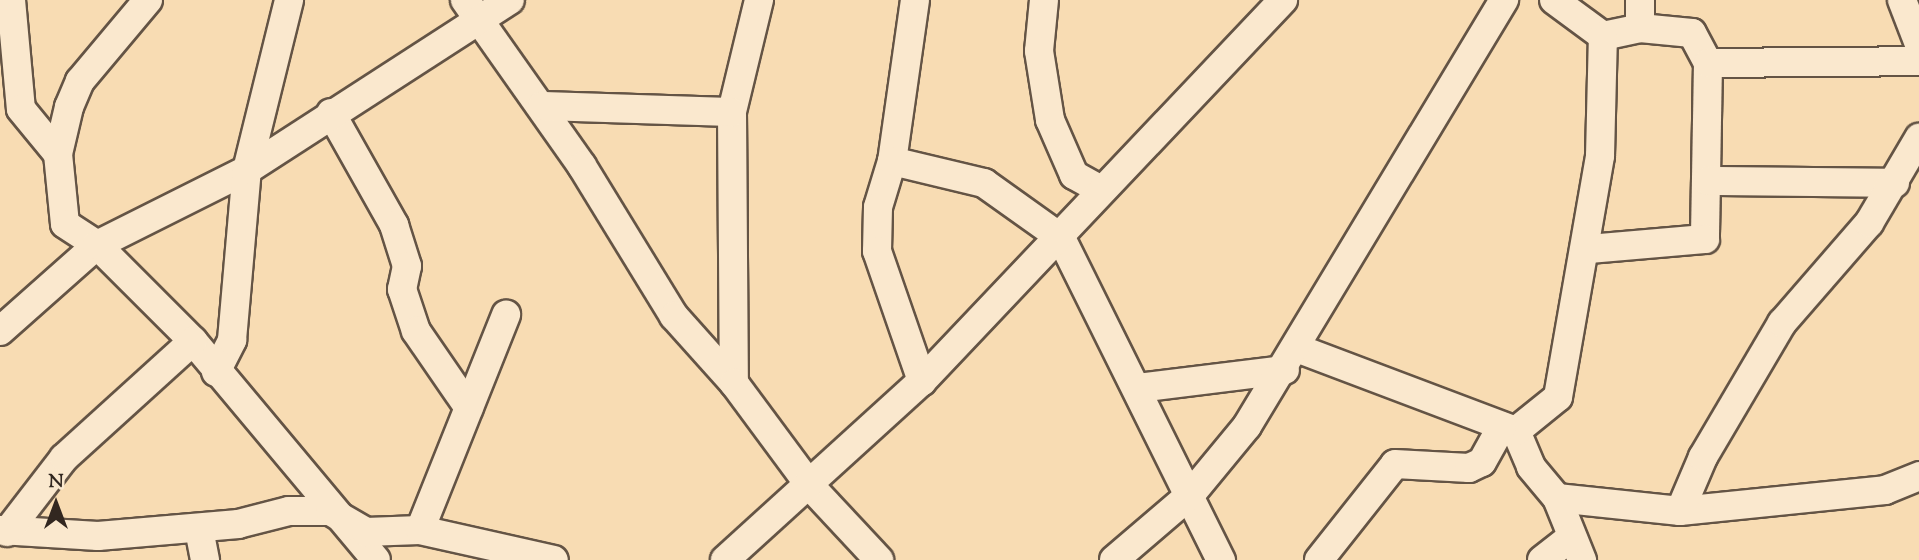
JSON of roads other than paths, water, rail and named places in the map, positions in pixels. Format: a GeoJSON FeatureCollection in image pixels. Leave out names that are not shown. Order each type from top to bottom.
{"type":"FeatureCollection","features":[{"type":"Feature","properties":{"kind":"street"},"geometry":{"type":"LineString","coordinates":[[11,0],[7,37],[10,114],[58,154]]}},
{"type":"Feature","properties":{"kind":"street"},"geometry":{"type":"LineString","coordinates":[[148,0],[80,81],[58,154],[65,225],[97,245],[193,341],[330,512],[376,560]]}},
{"type":"Feature","properties":{"kind":"street"},"geometry":{"type":"LineString","coordinates":[[216,372],[232,340],[240,295],[247,170],[289,0]]}},
{"type":"Feature","properties":{"kind":"street"},"geometry":{"type":"LineString","coordinates":[[0,331],[97,245],[247,170],[331,113],[473,8],[510,0]]}},
{"type":"Feature","properties":{"kind":"street"},"geometry":{"type":"LineString","coordinates":[[734,383],[732,112],[759,0]]}},
{"type":"Feature","properties":{"kind":"street"},"geometry":{"type":"LineString","coordinates":[[915,0],[892,161],[878,208],[877,251],[922,381]]}},
{"type":"Feature","properties":{"kind":"street"},"geometry":{"type":"LineString","coordinates":[[1044,0],[1039,51],[1050,120],[1074,175],[1101,190]]}},
{"type":"Feature","properties":{"kind":"street"},"geometry":{"type":"LineString","coordinates":[[725,560],[811,487],[922,381],[1061,238],[1101,190],[1221,72],[1283,0]]}},
{"type":"Feature","properties":{"kind":"street"},"geometry":{"type":"LineString","coordinates":[[1114,560],[1191,494],[1292,359],[1504,0]]}},
{"type":"Feature","properties":{"kind":"street"},"geometry":{"type":"LineString","coordinates":[[1554,0],[1603,36],[1640,28],[1692,33],[1708,63],[1708,230],[1700,243],[1588,249]]}},
{"type":"Feature","properties":{"kind":"street"},"geometry":{"type":"LineString","coordinates":[[1640,0],[1640,28]]}},
{"type":"Feature","properties":{"kind":"street"},"geometry":{"type":"LineString","coordinates":[[1902,0],[1919,44]]}},
{"type":"Feature","properties":{"kind":"street"},"geometry":{"type":"LineString","coordinates":[[473,8],[542,106],[674,316],[734,383],[811,487],[879,560]]}},
{"type":"Feature","properties":{"kind":"street"},"geometry":{"type":"LineString","coordinates":[[1320,560],[1395,464],[1469,468],[1482,462],[1509,428],[1558,397],[1588,249],[1600,156],[1603,36]]}},
{"type":"Feature","properties":{"kind":"street"},"geometry":{"type":"LineString","coordinates":[[1708,63],[1919,61]]}},
{"type":"Feature","properties":{"kind":"street"},"geometry":{"type":"LineString","coordinates":[[542,106],[732,112]]}},
{"type":"Feature","properties":{"kind":"street"},"geometry":{"type":"LineString","coordinates":[[331,113],[394,225],[407,266],[402,289],[416,331],[469,408]]}},
{"type":"Feature","properties":{"kind":"street"},"geometry":{"type":"LineString","coordinates":[[1680,511],[1703,457],[1782,323],[1895,183],[1919,138]]}},
{"type":"Feature","properties":{"kind":"street"},"geometry":{"type":"LineString","coordinates":[[892,161],[984,183],[1061,238],[1191,494],[1221,560]]}},
{"type":"Feature","properties":{"kind":"street"},"geometry":{"type":"LineString","coordinates":[[1708,181],[1895,183]]}},
{"type":"Feature","properties":{"kind":"street"},"geometry":{"type":"LineString","coordinates":[[420,530],[506,315]]}},
{"type":"Feature","properties":{"kind":"street"},"geometry":{"type":"LineString","coordinates":[[4,531],[64,458],[193,341]]}},
{"type":"Feature","properties":{"kind":"street"},"geometry":{"type":"LineString","coordinates":[[1138,388],[1292,359],[1509,428],[1531,467],[1557,498],[1577,549],[1542,560]]}},
{"type":"Feature","properties":{"kind":"street"},"geometry":{"type":"LineString","coordinates":[[1557,498],[1680,511],[1885,490],[1919,476]]}},
{"type":"Feature","properties":{"kind":"street"},"geometry":{"type":"LineString","coordinates":[[4,531],[98,536],[199,529],[289,511],[330,512],[366,532],[420,530],[554,560]]}},
{"type":"Feature","properties":{"kind":"street"},"geometry":{"type":"LineString","coordinates":[[199,529],[205,560]]}}]}
